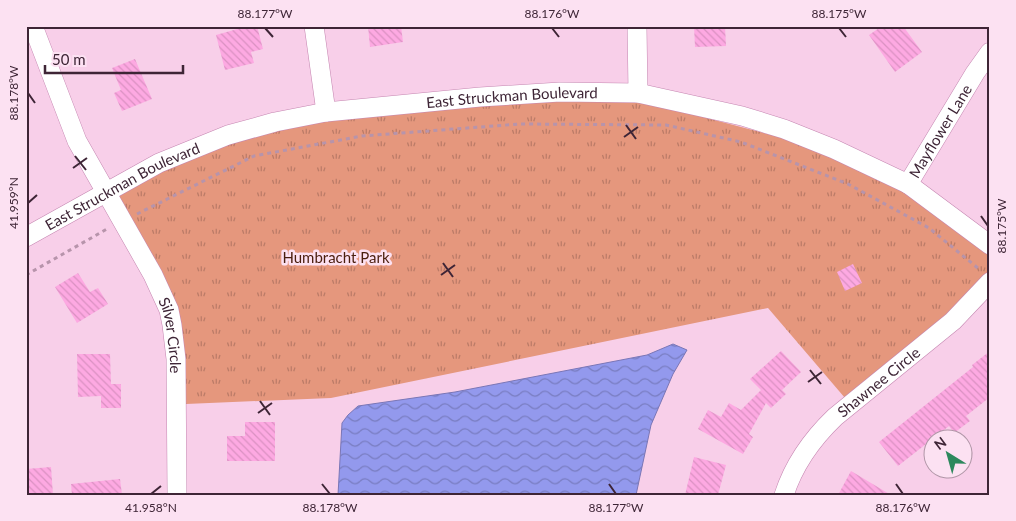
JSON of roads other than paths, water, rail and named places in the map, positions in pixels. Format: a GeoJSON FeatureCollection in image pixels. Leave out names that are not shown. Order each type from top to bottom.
{"type":"FeatureCollection","features":[{"type":"Feature","properties":{"kind":"street","name":"Silver Circle"},"geometry":{"type":"LineString","coordinates":[[32,26],[70,126],[163,296],[172,325],[176,359],[177,495]]}},
{"type":"Feature","properties":{"kind":"street"},"geometry":{"type":"LineString","coordinates":[[314,26],[326,112]]}},
{"type":"Feature","properties":{"kind":"street"},"geometry":{"type":"LineString","coordinates":[[637,26],[638,93]]}},
{"type":"Feature","properties":{"kind":"street","name":"Mayflower Lane"},"geometry":{"type":"LineString","coordinates":[[908,184],[990,52]]}},
{"type":"Feature","properties":{"kind":"street","name":"East Struckman Boulevard"},"geometry":{"type":"LineString","coordinates":[[26,238],[159,163],[228,134],[274,122],[326,112],[535,93],[638,93],[742,116],[784,129],[834,149],[908,184],[990,245]]}},
{"type":"Feature","properties":{"kind":"street","name":"Shawnee Circle"},"geometry":{"type":"LineString","coordinates":[[784,495],[796,466],[807,447],[821,431],[953,321],[986,276]]}},
{"type":"Feature","properties":{"kind":"water"},"geometry":{"type":"Polygon","coordinates":[[[673,344],[687,350],[673,374],[651,425],[636,495],[338,495],[342,423],[358,406],[455,392],[647,355],[673,344]]]}},
{"type":"Feature","properties":{"kind":"park label","name":"Humbracht Park"},"geometry":{"type":"Point","coordinates":[336,257]}}]}
